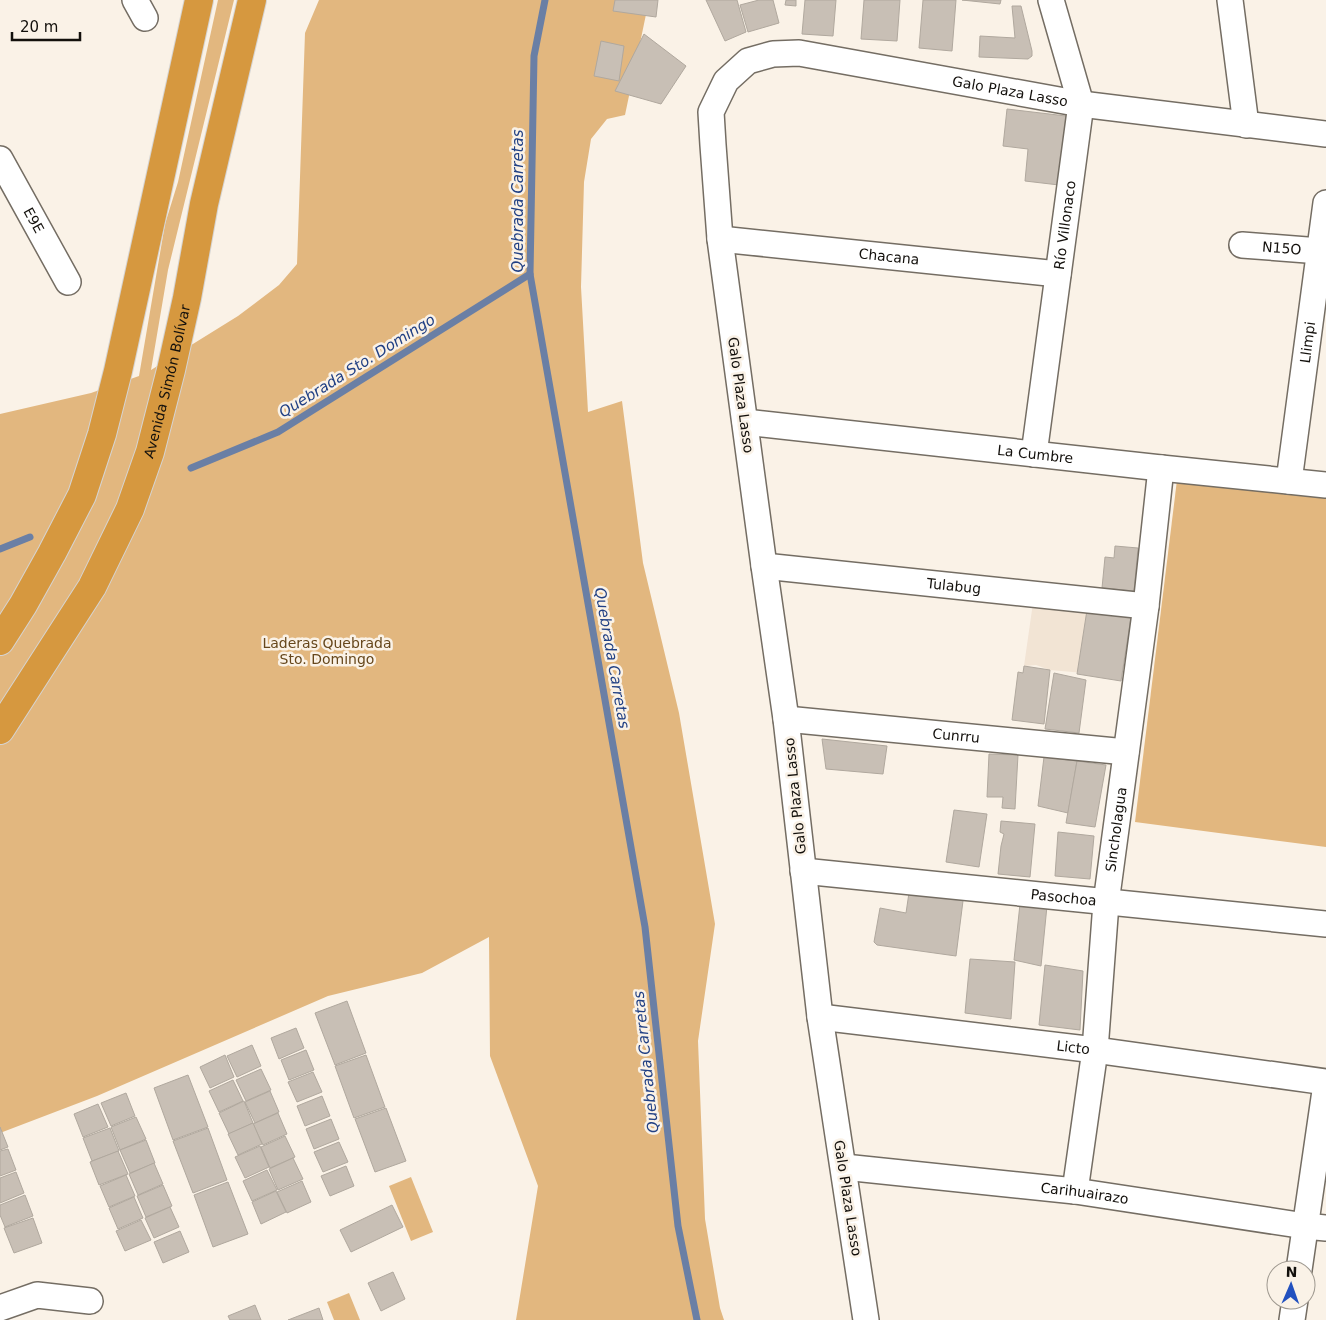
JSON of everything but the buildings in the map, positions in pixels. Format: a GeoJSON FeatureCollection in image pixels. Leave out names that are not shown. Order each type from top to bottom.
{"type":"FeatureCollection","features":[{"type":"Feature","properties":{"kind":"highway"},"geometry":{"type":"LineString","coordinates":[[0,641],[23,605],[82,495],[102,434],[118,372],[199,0]]}},
{"type":"Feature","properties":{"kind":"highway","name":"Avenida Simón Bolívar"},"geometry":{"type":"LineString","coordinates":[[0,730],[92,587],[130,508],[150,452],[187,298],[204,204],[252,0]]}},
{"type":"Feature","properties":{"kind":"street","name":"Río Villonaco"},"geometry":{"type":"LineString","coordinates":[[1034,454],[1082,104],[1051,0]]}},
{"type":"Feature","properties":{"kind":"street"},"geometry":{"type":"LineString","coordinates":[[1230,0],[1246,124]]}},
{"type":"Feature","properties":{"kind":"street","name":"Galo Plaza Lasso"},"geometry":{"type":"LineString","coordinates":[[866,1320],[820,1017],[786,719],[720,239],[712,112],[726,81],[748,62],[772,54],[800,53],[1082,104],[1326,134]]}},
{"type":"Feature","properties":{"kind":"street","name":"E9E"},"geometry":{"type":"LineString","coordinates":[[0,159],[68,282]]}},
{"type":"Feature","properties":{"kind":"street","name":"Llimpi"},"geometry":{"type":"LineString","coordinates":[[1288,481],[1326,203]]}},
{"type":"Feature","properties":{"kind":"street","name":"Chacana"},"geometry":{"type":"LineString","coordinates":[[720,239],[1058,274]]}},
{"type":"Feature","properties":{"kind":"street","name":"N15O"},"geometry":{"type":"LineString","coordinates":[[1242,245],[1320,251]]}},
{"type":"Feature","properties":{"kind":"street","name":"La Cumbre"},"geometry":{"type":"LineString","coordinates":[[745,422],[1326,485]]}},
{"type":"Feature","properties":{"kind":"street","name":"Sincholagua"},"geometry":{"type":"LineString","coordinates":[[1075,1191],[1095,1050],[1106,903],[1146,606],[1161,468]]}},
{"type":"Feature","properties":{"kind":"street","name":"Tulabug"},"geometry":{"type":"LineString","coordinates":[[764,566],[1146,606]]}},
{"type":"Feature","properties":{"kind":"street","name":"Cunrru"},"geometry":{"type":"LineString","coordinates":[[786,719],[1126,752]]}},
{"type":"Feature","properties":{"kind":"street","name":"Pasochoa"},"geometry":{"type":"LineString","coordinates":[[803,872],[1326,924]]}},
{"type":"Feature","properties":{"kind":"street","name":"Licto"},"geometry":{"type":"LineString","coordinates":[[820,1017],[1095,1050],[1326,1083]]}},
{"type":"Feature","properties":{"kind":"street"},"geometry":{"type":"LineString","coordinates":[[1303,1260],[1316,1227],[1326,1083]]}},
{"type":"Feature","properties":{"kind":"street","name":"Carihuairazo"},"geometry":{"type":"LineString","coordinates":[[844,1167],[1075,1191],[1316,1227]]}},
{"type":"Feature","properties":{"kind":"street"},"geometry":{"type":"LineString","coordinates":[[0,1308],[37,1295],[90,1301]]}},
{"type":"Feature","properties":{"kind":"shaded area"},"geometry":{"type":"Polygon","coordinates":[[[1033,603],[1087,610],[1084,673],[1050,670],[1036,665],[1024,666],[1033,603]]]}},
{"type":"Feature","properties":{"kind":"green space","name":"Laderas Quebrada Sto. Domingo"},"geometry":{"type":"Polygon","coordinates":[[[218,0],[234,0],[168,270],[151,370],[238,316],[279,285],[297,264],[305,33],[319,0],[649,0],[625,115],[607,119],[591,139],[584,182],[581,287],[588,412],[622,401],[643,563],[679,713],[715,924],[698,1041],[705,1219],[720,1308],[724,1320],[516,1320],[538,1186],[490,1056],[489,937],[422,973],[328,996],[97,1096],[0,1133],[0,414],[91,393],[139,376],[165,224],[178,182],[218,0]]]}},
{"type":"Feature","properties":{"kind":"green space"},"geometry":{"type":"Polygon","coordinates":[[[1177,480],[1326,497],[1326,847],[1135,822],[1177,480]]]}},
{"type":"Feature","properties":{"kind":"green space"},"geometry":{"type":"Polygon","coordinates":[[[411,1177],[433,1232],[411,1241],[389,1186],[411,1177]]]}},
{"type":"Feature","properties":{"kind":"green space"},"geometry":{"type":"Polygon","coordinates":[[[349,1293],[360,1320],[334,1320],[327,1302],[349,1293]]]}},
{"type":"Feature","properties":{"kind":"waterway","name":"Quebrada Carretas"},"geometry":{"type":"LineString","coordinates":[[545,0],[534,56],[530,274],[645,927],[678,1226],[697,1320]]}},
{"type":"Feature","properties":{"kind":"waterway","name":"Quebrada Sto. Domingo"},"geometry":{"type":"LineString","coordinates":[[191,468],[278,432],[530,274]]}},
{"type":"Feature","properties":{"kind":"waterway","name":"Quebrada Sto. Domingo"},"geometry":{"type":"LineString","coordinates":[[0,549],[30,537]]}}]}
